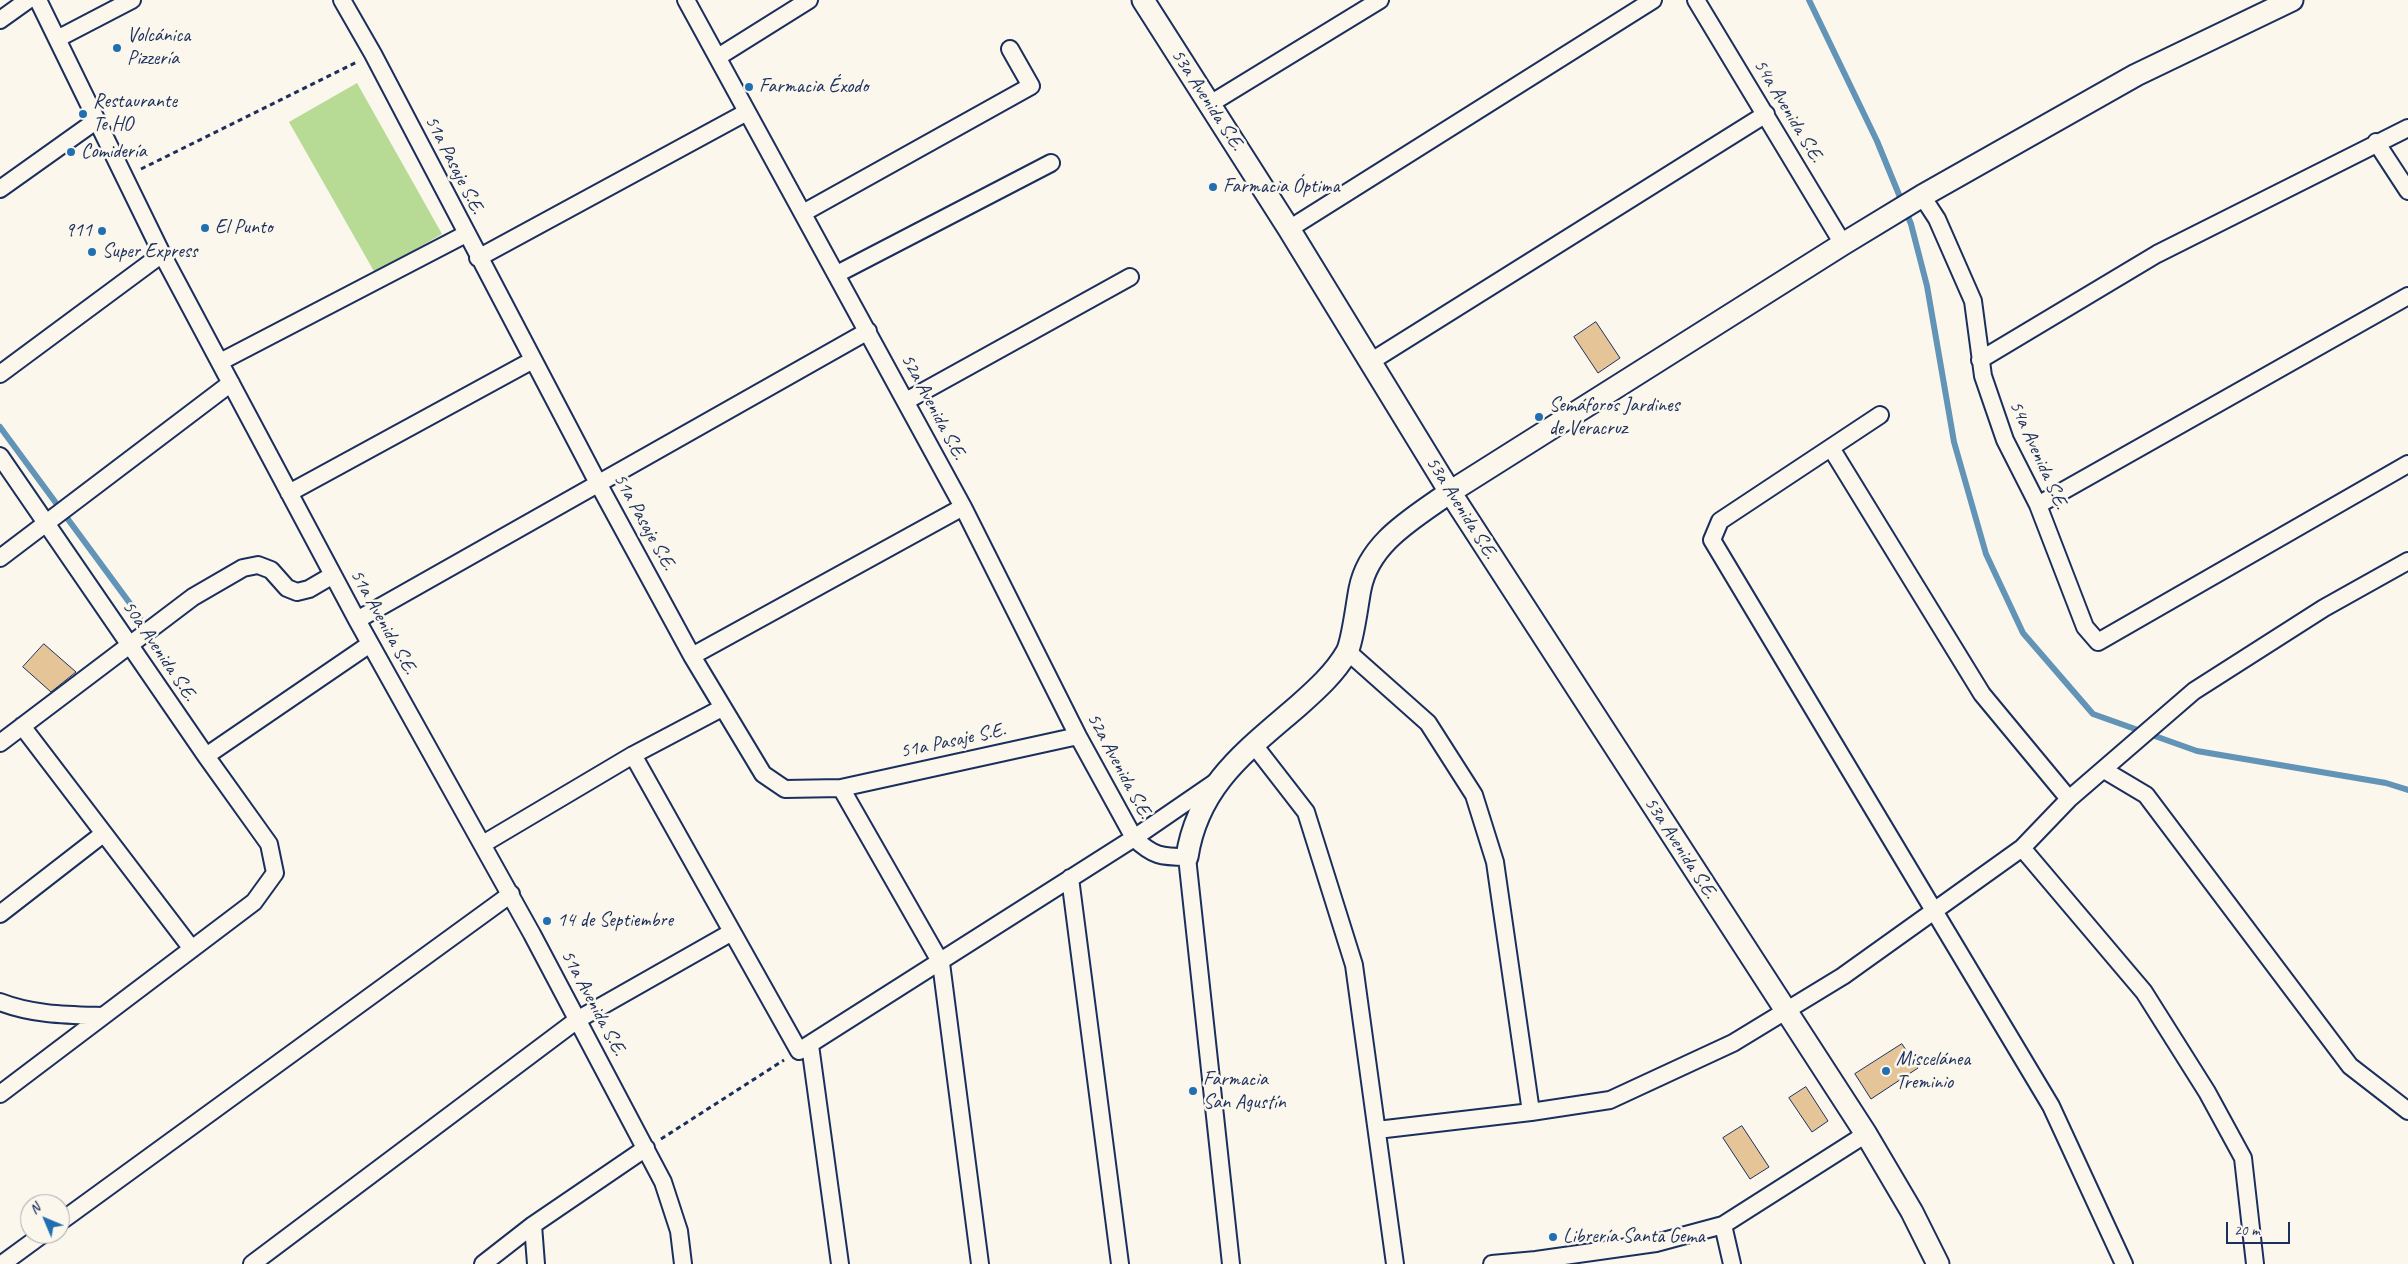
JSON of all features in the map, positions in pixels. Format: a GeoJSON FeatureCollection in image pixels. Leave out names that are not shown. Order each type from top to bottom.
{"type":"FeatureCollection","features":[{"type":"Feature","properties":{"kind":"street"},"geometry":{"type":"LineString","coordinates":[[0,20],[28,0]]}},
{"type":"Feature","properties":{"kind":"street","name":"51a Avenida S.E."},"geometry":{"type":"LineString","coordinates":[[38,0],[162,254],[357,620],[511,894],[646,1148],[666,1190],[679,1232],[683,1264]]}},
{"type":"Feature","properties":{"kind":"street"},"geometry":{"type":"LineString","coordinates":[[57,39],[132,0]]}},
{"type":"Feature","properties":{"kind":"street","name":"51a Pasaje S.E."},"geometry":{"type":"LineString","coordinates":[[342,0],[373,54],[478,258],[692,656],[763,774],[785,789],[841,788],[1078,736]]}},
{"type":"Feature","properties":{"kind":"street","name":"52a Avenida S.E."},"geometry":{"type":"LineString","coordinates":[[686,0],[963,507],[1078,736],[1134,838]]}},
{"type":"Feature","properties":{"kind":"street"},"geometry":{"type":"LineString","coordinates":[[718,58],[809,0]]}},
{"type":"Feature","properties":{"kind":"street","name":"53a Avenida S.E."},"geometry":{"type":"LineString","coordinates":[[1143,0],[1289,229],[1450,492],[1866,1134],[1912,1212],[1938,1264]]}},
{"type":"Feature","properties":{"kind":"street"},"geometry":{"type":"LineString","coordinates":[[1210,104],[1380,0]]}},
{"type":"Feature","properties":{"kind":"street"},"geometry":{"type":"LineString","coordinates":[[1289,229],[1653,0]]}},
{"type":"Feature","properties":{"kind":"street","name":"54a Avenida S.E."},"geometry":{"type":"LineString","coordinates":[[1696,0],[1843,244]]}},
{"type":"Feature","properties":{"kind":"street"},"geometry":{"type":"LineString","coordinates":[[804,1048],[941,963],[1134,838],[1219,779],[1320,686],[1347,652],[1361,582],[1375,552],[1399,528],[1450,492],[1911,203],[2136,75],[2292,0]]}},
{"type":"Feature","properties":{"kind":"street"},"geometry":{"type":"LineString","coordinates":[[803,214],[1031,86],[1010,49]]}},
{"type":"Feature","properties":{"kind":"street"},"geometry":{"type":"LineString","coordinates":[[478,258],[748,112]]}},
{"type":"Feature","properties":{"kind":"street"},"geometry":{"type":"LineString","coordinates":[[1370,362],[1766,114]]}},
{"type":"Feature","properties":{"kind":"street"},"geometry":{"type":"LineString","coordinates":[[0,189],[97,120]]}},
{"type":"Feature","properties":{"kind":"street"},"geometry":{"type":"LineString","coordinates":[[1980,360],[2157,254],[2376,142],[2408,128]]}},
{"type":"Feature","properties":{"kind":"street"},"geometry":{"type":"LineString","coordinates":[[2376,142],[2408,191]]}},
{"type":"Feature","properties":{"kind":"street"},"geometry":{"type":"LineString","coordinates":[[837,274],[1051,163]]}},
{"type":"Feature","properties":{"kind":"street","name":"54a Avenida S.E."},"geometry":{"type":"LineString","coordinates":[[1911,203],[1937,219],[1973,301],[1983,376],[2005,440],[2038,505],[2085,627],[2098,642],[2408,464]]}},
{"type":"Feature","properties":{"kind":"street"},"geometry":{"type":"LineString","coordinates":[[220,362],[466,234]]}},
{"type":"Feature","properties":{"kind":"street"},"geometry":{"type":"LineString","coordinates":[[0,374],[162,254]]}},
{"type":"Feature","properties":{"kind":"street"},"geometry":{"type":"LineString","coordinates":[[906,401],[1130,277]]}},
{"type":"Feature","properties":{"kind":"street"},"geometry":{"type":"LineString","coordinates":[[2038,505],[2408,296]]}},
{"type":"Feature","properties":{"kind":"street"},"geometry":{"type":"LineString","coordinates":[[357,620],[599,485],[868,331]]}},
{"type":"Feature","properties":{"kind":"street"},"geometry":{"type":"LineString","coordinates":[[289,492],[533,360]]}},
{"type":"Feature","properties":{"kind":"street"},"geometry":{"type":"LineString","coordinates":[[0,558],[231,383]]}},
{"type":"Feature","properties":{"kind":"street"},"geometry":{"type":"LineString","coordinates":[[1880,415],[1720,521],[1712,540],[1932,911],[2051,1106],[2124,1264]]}},
{"type":"Feature","properties":{"kind":"street"},"geometry":{"type":"LineString","coordinates":[[1831,448],[1982,694],[2069,800]]}},
{"type":"Feature","properties":{"kind":"street","name":"50a Avenida S.E."},"geometry":{"type":"LineString","coordinates":[[0,456],[50,520],[129,645],[269,844],[275,873],[254,902],[192,949]]}},
{"type":"Feature","properties":{"kind":"street"},"geometry":{"type":"LineString","coordinates":[[692,656],[963,507]]}},
{"type":"Feature","properties":{"kind":"street"},"geometry":{"type":"LineString","coordinates":[[1377,1130],[1531,1112],[1610,1100],[1733,1043],[1843,976],[2022,848],[2069,800],[2194,691],[2324,608],[2408,561]]}},
{"type":"Feature","properties":{"kind":"street"},"geometry":{"type":"LineString","coordinates":[[0,743],[193,597],[243,568],[258,565],[271,570],[287,588],[298,592],[309,589],[333,575]]}},
{"type":"Feature","properties":{"kind":"street"},"geometry":{"type":"LineString","coordinates":[[206,756],[370,644]]}},
{"type":"Feature","properties":{"kind":"street"},"geometry":{"type":"LineString","coordinates":[[1347,652],[1428,723],[1474,795],[1495,862],[1531,1112]]}},
{"type":"Feature","properties":{"kind":"street"},"geometry":{"type":"LineString","coordinates":[[482,844],[633,755],[722,708]]}},
{"type":"Feature","properties":{"kind":"street"},"geometry":{"type":"LineString","coordinates":[[0,1094],[192,949],[22,726]]}},
{"type":"Feature","properties":{"kind":"street"},"geometry":{"type":"LineString","coordinates":[[1254,745],[1306,812],[1354,965],[1395,1264]]}},
{"type":"Feature","properties":{"kind":"street"},"geometry":{"type":"LineString","coordinates":[[633,755],[732,932],[804,1048],[840,1264]]}},
{"type":"Feature","properties":{"kind":"street"},"geometry":{"type":"LineString","coordinates":[[2109,766],[2146,795],[2350,1066],[2408,1111]]}},
{"type":"Feature","properties":{"kind":"street"},"geometry":{"type":"LineString","coordinates":[[1219,779],[1199,810],[1186,857],[1231,1264]]}},
{"type":"Feature","properties":{"kind":"street"},"geometry":{"type":"LineString","coordinates":[[841,788],[941,963],[980,1264]]}},
{"type":"Feature","properties":{"kind":"street"},"geometry":{"type":"LineString","coordinates":[[0,914],[103,834]]}},
{"type":"Feature","properties":{"kind":"street"},"geometry":{"type":"LineString","coordinates":[[1134,838],[1147,850],[1163,857],[1186,857]]}},
{"type":"Feature","properties":{"kind":"street"},"geometry":{"type":"LineString","coordinates":[[2022,848],[2144,992],[2207,1092],[2243,1158],[2255,1264]]}},
{"type":"Feature","properties":{"kind":"street"},"geometry":{"type":"LineString","coordinates":[[1070,878],[1120,1264]]}},
{"type":"Feature","properties":{"kind":"street"},"geometry":{"type":"LineString","coordinates":[[70,1215],[511,894]]}},
{"type":"Feature","properties":{"kind":"street"},"geometry":{"type":"LineString","coordinates":[[252,1264],[577,1020],[732,932]]}},
{"type":"Feature","properties":{"kind":"street"},"geometry":{"type":"LineString","coordinates":[[0,1002],[12,1007],[57,1015],[103,1016]]}},
{"type":"Feature","properties":{"kind":"street"},"geometry":{"type":"LineString","coordinates":[[1492,1264],[1537,1262],[1656,1243],[1723,1224],[1866,1134]]}},
{"type":"Feature","properties":{"kind":"street"},"geometry":{"type":"LineString","coordinates":[[483,1264],[533,1225],[646,1148]]}},
{"type":"Feature","properties":{"kind":"street"},"geometry":{"type":"LineString","coordinates":[[1723,1224],[1732,1264]]}},
{"type":"Feature","properties":{"kind":"street"},"geometry":{"type":"LineString","coordinates":[[533,1225],[536,1264]]}},
{"type":"Feature","properties":{"kind":"street"},"geometry":{"type":"LineString","coordinates":[[4,1257],[27,1244]]}},
{"type":"Feature","properties":{"kind":"path"},"geometry":{"type":"LineString","coordinates":[[124,176],[373,54]]}},
{"type":"Feature","properties":{"kind":"path"},"geometry":{"type":"LineString","coordinates":[[646,1148],[804,1048]]}},
{"type":"Feature","properties":{"kind":"green space"},"geometry":{"type":"Polygon","coordinates":[[[357,83],[442,234],[375,273],[289,122],[357,83]]]}},
{"type":"Feature","properties":{"kind":"building"},"geometry":{"type":"Polygon","coordinates":[[[1596,322],[1620,358],[1598,373],[1574,337],[1596,322]]]}},
{"type":"Feature","properties":{"kind":"building"},"geometry":{"type":"Polygon","coordinates":[[[44,644],[76,672],[51,692],[23,667],[44,644]]]}},
{"type":"Feature","properties":{"kind":"building","name":"Miscelánea Treminio"},"geometry":{"type":"Polygon","coordinates":[[[1902,1044],[1918,1068],[1871,1099],[1855,1074],[1902,1044]]]}},
{"type":"Feature","properties":{"kind":"building"},"geometry":{"type":"Polygon","coordinates":[[[1806,1087],[1828,1121],[1812,1132],[1789,1098],[1806,1087]]]}},
{"type":"Feature","properties":{"kind":"building"},"geometry":{"type":"Polygon","coordinates":[[[1742,1126],[1769,1167],[1750,1179],[1723,1138],[1742,1126]]]}},
{"type":"Feature","properties":{"kind":"waterway"},"geometry":{"type":"LineString","coordinates":[[1809,0],[1877,141],[1911,224],[1927,286],[1954,442],[1986,554],[2023,633],[2093,714],[2197,751],[2386,783],[2408,790]]}},
{"type":"Feature","properties":{"kind":"waterway"},"geometry":{"type":"LineString","coordinates":[[0,427],[140,617]]}},
{"type":"Feature","properties":{"kind":"place","name":"Volcánica Pizzería"},"geometry":{"type":"Point","coordinates":[117,48]}},
{"type":"Feature","properties":{"kind":"place","name":"Farmacia Éxodo"},"geometry":{"type":"Point","coordinates":[749,87]}},
{"type":"Feature","properties":{"kind":"place","name":"Restaurante Te HO"},"geometry":{"type":"Point","coordinates":[83,114]}},
{"type":"Feature","properties":{"kind":"place","name":"Comidería"},"geometry":{"type":"Point","coordinates":[71,152]}},
{"type":"Feature","properties":{"kind":"place","name":"Farmacia Óptima"},"geometry":{"type":"Point","coordinates":[1213,187]}},
{"type":"Feature","properties":{"kind":"place","name":"El Punto"},"geometry":{"type":"Point","coordinates":[205,228]}},
{"type":"Feature","properties":{"kind":"place","name":"911"},"geometry":{"type":"Point","coordinates":[102,231]}},
{"type":"Feature","properties":{"kind":"place","name":"Super Express"},"geometry":{"type":"Point","coordinates":[92,252]}},
{"type":"Feature","properties":{"kind":"place","name":"Semáforos Jardines de Veracruz"},"geometry":{"type":"Point","coordinates":[1539,417]}},
{"type":"Feature","properties":{"kind":"place","name":"14 de Septiembre"},"geometry":{"type":"Point","coordinates":[547,921]}},
{"type":"Feature","properties":{"kind":"place","name":"Miscelánea Treminio"},"geometry":{"type":"Point","coordinates":[1886,1071]}},
{"type":"Feature","properties":{"kind":"place","name":"Farmacia San Agustín"},"geometry":{"type":"Point","coordinates":[1193,1091]}},
{"type":"Feature","properties":{"kind":"place","name":"Librería Santa Gema"},"geometry":{"type":"Point","coordinates":[1553,1237]}}]}
